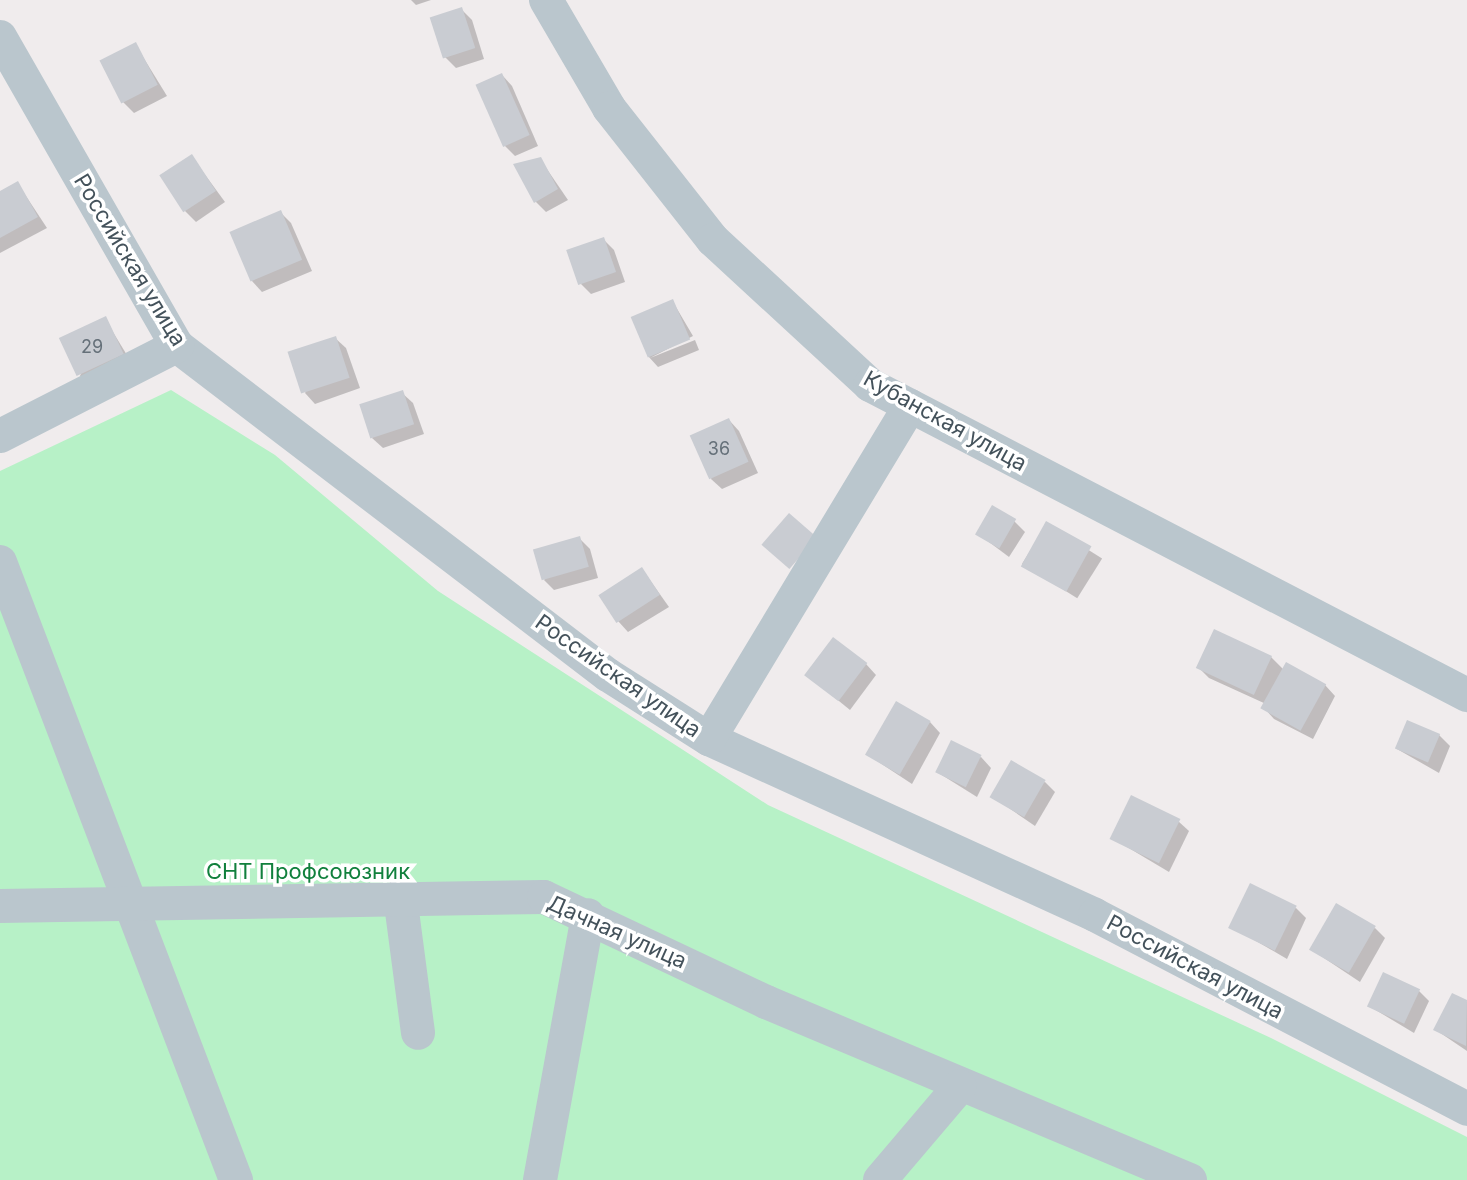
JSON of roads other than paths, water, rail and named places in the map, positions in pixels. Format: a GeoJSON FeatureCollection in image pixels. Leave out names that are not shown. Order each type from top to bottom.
{"type":"FeatureCollection","features":[{"type":"Feature","properties":{"kind":"street","name":"Кубанская улица"},"geometry":{"type":"LineString","coordinates":[[546,0],[609,108],[713,240],[870,385],[1467,695]]}},
{"type":"Feature","properties":{"kind":"street","name":"Российская улица"},"geometry":{"type":"LineString","coordinates":[[0,37],[177,346],[608,675],[709,739],[1095,915],[1467,1109]]}},
{"type":"Feature","properties":{"kind":"street"},"geometry":{"type":"LineString","coordinates":[[0,436],[177,346]]}},
{"type":"Feature","properties":{"kind":"street"},"geometry":{"type":"LineString","coordinates":[[709,739],[910,406]]}},
{"type":"Feature","properties":{"kind":"street"},"geometry":{"type":"LineString","coordinates":[[0,562],[236,1180]]}},
{"type":"Feature","properties":{"kind":"street"},"geometry":{"type":"LineString","coordinates":[[400,896],[418,1033]]}},
{"type":"Feature","properties":{"kind":"street","name":"Дачная улица"},"geometry":{"type":"LineString","coordinates":[[0,906],[400,896],[544,897],[588,915],[766,1002],[960,1086],[1028,1109],[1190,1180]]}},
{"type":"Feature","properties":{"kind":"street"},"geometry":{"type":"LineString","coordinates":[[540,1180],[588,915]]}},
{"type":"Feature","properties":{"kind":"street"},"geometry":{"type":"LineString","coordinates":[[880,1180],[960,1086]]}},
{"type":"Feature","properties":{"kind":"park label","name":"СНТ Профсоюзник"},"geometry":{"type":"Point","coordinates":[308,872]}}]}
